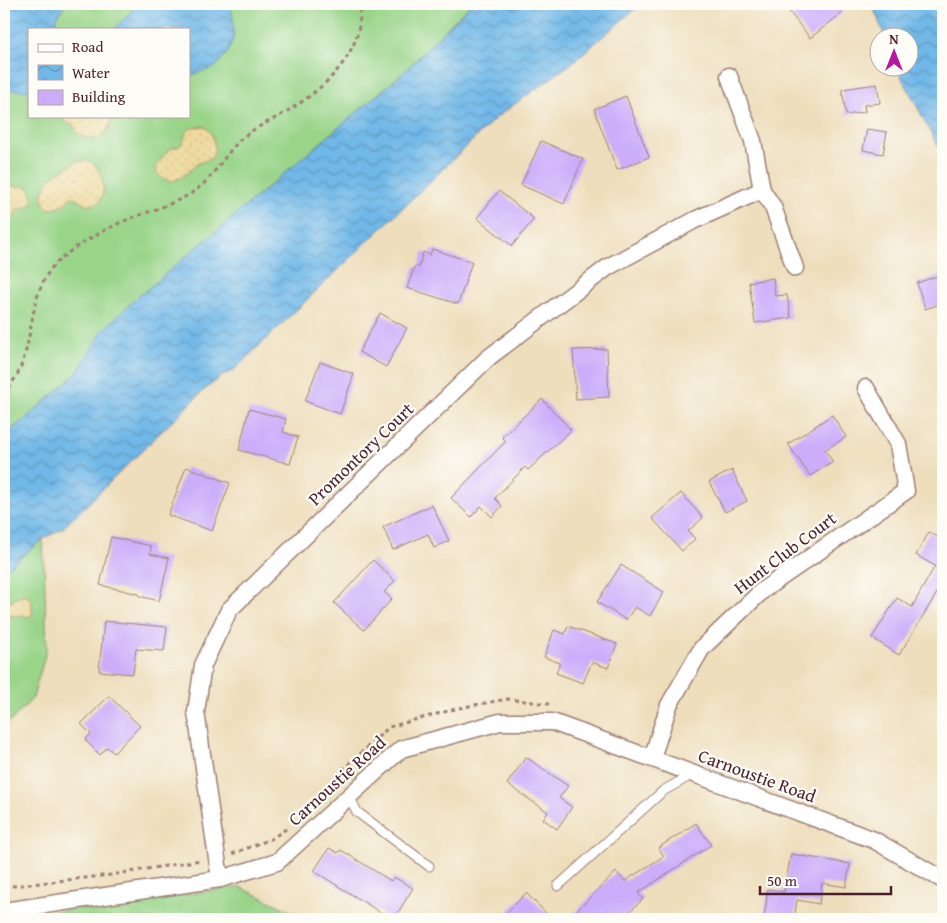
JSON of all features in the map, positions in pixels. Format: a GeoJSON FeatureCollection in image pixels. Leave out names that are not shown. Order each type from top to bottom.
{"type":"FeatureCollection","features":[{"type":"Feature","properties":{"kind":"street"},"geometry":{"type":"LineString","coordinates":[[729,76],[753,140],[762,190],[773,207],[795,268]]}},
{"type":"Feature","properties":{"kind":"street","name":"Promontory Court"},"geometry":{"type":"LineString","coordinates":[[220,879],[196,712],[203,664],[229,610],[488,358],[608,267],[695,220],[762,190]]}},
{"type":"Feature","properties":{"kind":"street","name":"Hunt Club Court"},"geometry":{"type":"LineString","coordinates":[[652,758],[669,705],[702,648],[763,590],[906,491],[898,444],[866,388]]}},
{"type":"Feature","properties":{"kind":"street","name":"Carnoustie Road"},"geometry":{"type":"LineString","coordinates":[[4,911],[220,879],[277,862],[401,749],[500,722],[552,722],[874,840],[943,880]]}},
{"type":"Feature","properties":{"kind":"lane"},"geometry":{"type":"LineString","coordinates":[[558,886],[663,791],[694,774]]}},
{"type":"Feature","properties":{"kind":"lane"},"geometry":{"type":"LineString","coordinates":[[349,796],[357,812],[429,866]]}},
{"type":"Feature","properties":{"kind":"path"},"geometry":{"type":"LineString","coordinates":[[4,395],[21,367],[38,293],[49,272],[59,260],[114,225],[191,194],[205,182],[239,141],[256,128],[300,104],[321,87],[339,69],[353,45],[360,20],[360,4]]}},
{"type":"Feature","properties":{"kind":"path"},"geometry":{"type":"LineString","coordinates":[[311,808],[342,770],[389,727],[459,708],[507,699],[550,704]]}},
{"type":"Feature","properties":{"kind":"path"},"geometry":{"type":"LineString","coordinates":[[4,887],[111,874],[233,854],[271,839],[291,825]]}},
{"type":"Feature","properties":{"kind":"green space"},"geometry":{"type":"Polygon","coordinates":[[[4,4],[471,4],[403,73],[103,330],[75,375],[4,435],[4,4]]]}},
{"type":"Feature","properties":{"kind":"green space"},"geometry":{"type":"Polygon","coordinates":[[[43,539],[47,648],[33,698],[4,728],[4,571],[43,539]]]}},
{"type":"Feature","properties":{"kind":"green space"},"geometry":{"type":"Polygon","coordinates":[[[4,879],[13,917],[240,887],[307,919],[4,919],[4,879]]]}},
{"type":"Feature","properties":{"kind":"sand"},"geometry":{"type":"Polygon","coordinates":[[[63,118],[110,118],[107,131],[103,135],[90,139],[83,137],[73,125],[65,122],[63,118]]]}},
{"type":"Feature","properties":{"kind":"sand"},"geometry":{"type":"Polygon","coordinates":[[[203,126],[207,128],[214,140],[215,149],[212,158],[197,164],[176,180],[166,180],[160,176],[156,166],[168,150],[181,145],[189,129],[203,126]]]}},
{"type":"Feature","properties":{"kind":"sand"},"geometry":{"type":"Polygon","coordinates":[[[79,161],[91,162],[96,166],[102,179],[103,187],[103,194],[100,200],[96,204],[89,205],[71,197],[63,205],[55,208],[45,206],[43,195],[47,183],[52,177],[79,161]]]}},
{"type":"Feature","properties":{"kind":"sand"},"geometry":{"type":"Polygon","coordinates":[[[12,186],[29,187],[33,198],[32,205],[17,210],[12,221],[4,223],[4,189],[12,186]]]}},
{"type":"Feature","properties":{"kind":"sand"},"geometry":{"type":"Polygon","coordinates":[[[22,595],[30,597],[32,615],[28,617],[4,615],[4,601],[13,600],[22,595]]]}},
{"type":"Feature","properties":{"kind":"water"},"geometry":{"type":"Polygon","coordinates":[[[4,4],[65,4],[57,17],[54,28],[28,28],[28,91],[4,89],[4,4]]]}},
{"type":"Feature","properties":{"kind":"water"},"geometry":{"type":"Polygon","coordinates":[[[135,4],[230,4],[234,37],[228,52],[215,67],[190,76],[190,28],[115,28],[129,14],[135,4]]]}},
{"type":"Feature","properties":{"kind":"water"},"geometry":{"type":"Polygon","coordinates":[[[471,4],[641,4],[568,66],[498,116],[234,370],[222,376],[203,391],[63,528],[43,539],[4,571],[4,435],[75,375],[103,330],[131,303],[403,73],[471,4]]]}},
{"type":"Feature","properties":{"kind":"water"},"geometry":{"type":"Polygon","coordinates":[[[872,4],[943,4],[943,156],[902,78],[920,78],[920,28],[881,28],[872,4]]]}},
{"type":"Feature","properties":{"kind":"building"},"geometry":{"type":"Polygon","coordinates":[[[796,4],[835,4],[842,13],[810,38],[788,10],[796,4]]]}},
{"type":"Feature","properties":{"kind":"building"},"geometry":{"type":"Polygon","coordinates":[[[877,84],[880,103],[864,105],[865,112],[846,115],[842,89],[877,84]]]}},
{"type":"Feature","properties":{"kind":"building"},"geometry":{"type":"Polygon","coordinates":[[[626,96],[649,157],[617,170],[594,109],[626,96]]]}},
{"type":"Feature","properties":{"kind":"building"},"geometry":{"type":"Polygon","coordinates":[[[867,129],[887,132],[883,154],[863,150],[867,129]]]}},
{"type":"Feature","properties":{"kind":"building"},"geometry":{"type":"Polygon","coordinates":[[[541,141],[583,159],[564,204],[521,185],[541,141]]]}},
{"type":"Feature","properties":{"kind":"building"},"geometry":{"type":"Polygon","coordinates":[[[499,191],[534,219],[512,246],[477,218],[499,191]]]}},
{"type":"Feature","properties":{"kind":"building"},"geometry":{"type":"Polygon","coordinates":[[[432,249],[472,262],[458,304],[407,288],[415,266],[419,267],[423,252],[430,255],[432,249]]]}},
{"type":"Feature","properties":{"kind":"building"},"geometry":{"type":"Polygon","coordinates":[[[943,274],[943,303],[925,309],[917,283],[943,274]]]}},
{"type":"Feature","properties":{"kind":"building"},"geometry":{"type":"Polygon","coordinates":[[[773,278],[775,296],[787,295],[791,318],[755,323],[749,282],[773,278]]]}},
{"type":"Feature","properties":{"kind":"building"},"geometry":{"type":"Polygon","coordinates":[[[380,313],[407,328],[386,367],[359,352],[380,313]]]}},
{"type":"Feature","properties":{"kind":"building"},"geometry":{"type":"Polygon","coordinates":[[[607,349],[609,397],[576,399],[573,350],[607,349]]]}},
{"type":"Feature","properties":{"kind":"building"},"geometry":{"type":"Polygon","coordinates":[[[320,362],[354,374],[340,414],[305,401],[320,362]]]}},
{"type":"Feature","properties":{"kind":"building"},"geometry":{"type":"Polygon","coordinates":[[[542,399],[571,430],[528,470],[525,467],[495,498],[502,506],[492,517],[481,506],[471,517],[451,498],[506,441],[502,437],[542,399]]]}},
{"type":"Feature","properties":{"kind":"building"},"geometry":{"type":"Polygon","coordinates":[[[249,409],[286,419],[283,432],[298,437],[290,464],[239,450],[249,409]]]}},
{"type":"Feature","properties":{"kind":"building"},"geometry":{"type":"Polygon","coordinates":[[[832,415],[846,437],[825,450],[833,462],[810,476],[788,444],[832,415]]]}},
{"type":"Feature","properties":{"kind":"building"},"geometry":{"type":"Polygon","coordinates":[[[186,467],[230,483],[212,531],[168,515],[186,467]]]}},
{"type":"Feature","properties":{"kind":"building"},"geometry":{"type":"Polygon","coordinates":[[[732,470],[747,501],[725,512],[709,482],[732,470]]]}},
{"type":"Feature","properties":{"kind":"building"},"geometry":{"type":"Polygon","coordinates":[[[681,493],[703,518],[688,531],[695,539],[682,551],[652,518],[681,493]]]}},
{"type":"Feature","properties":{"kind":"building"},"geometry":{"type":"Polygon","coordinates":[[[432,505],[449,541],[434,548],[428,534],[393,550],[383,527],[432,505]]]}},
{"type":"Feature","properties":{"kind":"building"},"geometry":{"type":"Polygon","coordinates":[[[929,532],[943,540],[943,597],[937,593],[899,655],[872,638],[897,598],[912,607],[935,566],[916,555],[929,532]]]}},
{"type":"Feature","properties":{"kind":"building"},"geometry":{"type":"Polygon","coordinates":[[[111,537],[151,546],[150,554],[169,558],[159,601],[139,596],[139,594],[100,585],[111,537]]]}},
{"type":"Feature","properties":{"kind":"building"},"geometry":{"type":"Polygon","coordinates":[[[373,560],[395,581],[384,592],[392,599],[364,630],[334,603],[373,560]]]}},
{"type":"Feature","properties":{"kind":"building"},"geometry":{"type":"Polygon","coordinates":[[[621,565],[664,592],[650,616],[635,607],[626,620],[597,602],[621,565]]]}},
{"type":"Feature","properties":{"kind":"building"},"geometry":{"type":"Polygon","coordinates":[[[104,621],[167,627],[164,651],[136,649],[133,674],[99,671],[104,621]]]}},
{"type":"Feature","properties":{"kind":"building"},"geometry":{"type":"Polygon","coordinates":[[[568,626],[617,644],[608,668],[592,662],[583,683],[556,673],[560,663],[544,657],[554,630],[565,634],[568,626]]]}},
{"type":"Feature","properties":{"kind":"building"},"geometry":{"type":"Polygon","coordinates":[[[109,696],[140,726],[114,753],[107,747],[100,755],[85,740],[91,734],[81,724],[109,696]]]}},
{"type":"Feature","properties":{"kind":"building"},"geometry":{"type":"Polygon","coordinates":[[[526,757],[568,786],[559,798],[572,807],[557,829],[543,819],[548,812],[507,784],[526,757]]]}},
{"type":"Feature","properties":{"kind":"building"},"geometry":{"type":"Polygon","coordinates":[[[696,823],[711,845],[638,893],[643,899],[622,919],[568,919],[616,872],[625,881],[664,856],[658,848],[696,823]]]}},
{"type":"Feature","properties":{"kind":"building"},"geometry":{"type":"Polygon","coordinates":[[[329,848],[338,853],[341,850],[391,881],[394,877],[413,888],[394,919],[391,919],[314,871],[329,848]]]}},
{"type":"Feature","properties":{"kind":"building"},"geometry":{"type":"Polygon","coordinates":[[[791,854],[850,864],[846,887],[822,883],[819,904],[797,900],[794,919],[764,918],[768,889],[784,892],[791,854]]]}},
{"type":"Feature","properties":{"kind":"building"},"geometry":{"type":"Polygon","coordinates":[[[526,893],[552,919],[500,919],[526,893]]]}}]}
